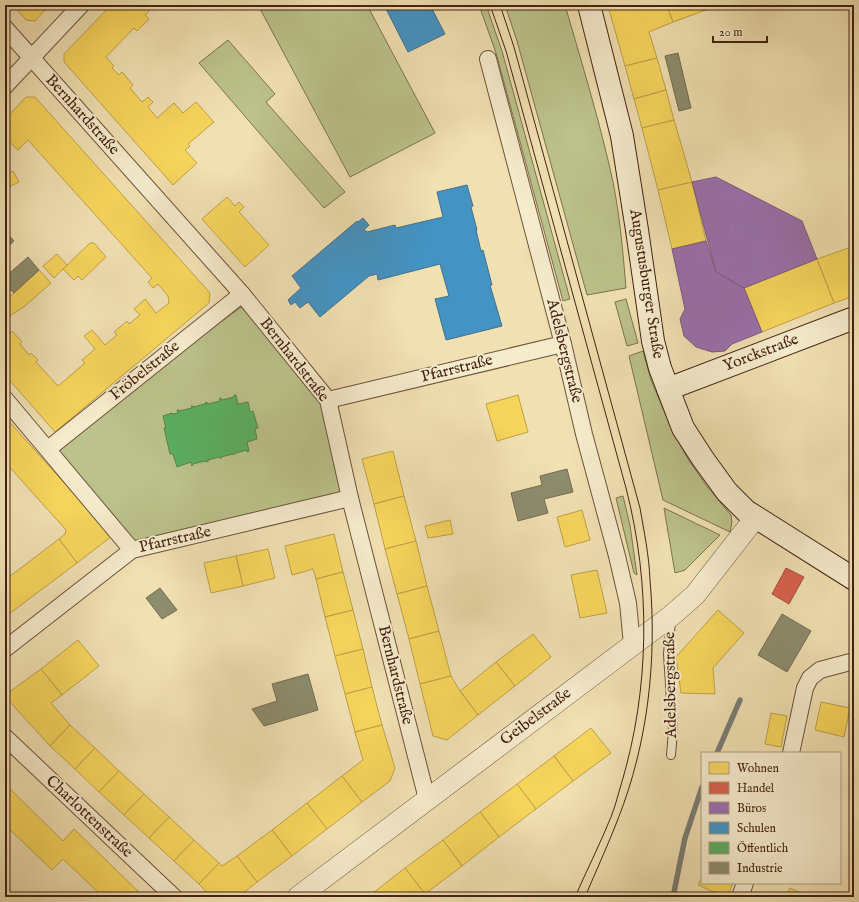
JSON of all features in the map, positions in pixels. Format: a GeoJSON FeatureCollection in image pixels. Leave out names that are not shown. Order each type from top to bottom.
{"type":"FeatureCollection","features":[{"type":"Feature","properties":{"kind":"main road","name":"Augustusburger Straße"},"geometry":{"type":"LineString","coordinates":[[589,5],[622,136],[653,341],[660,368],[684,428],[702,459],[727,492],[746,511],[854,579]]}},
{"type":"Feature","properties":{"kind":"main road","name":"Yorckstraße"},"geometry":{"type":"LineString","coordinates":[[668,389],[854,318]]}},
{"type":"Feature","properties":{"kind":"street"},"geometry":{"type":"LineString","coordinates":[[5,86],[81,5]]}},
{"type":"Feature","properties":{"kind":"street","name":"Bernhardstraße"},"geometry":{"type":"LineString","coordinates":[[5,28],[242,294],[328,400],[350,498],[428,799]]}},
{"type":"Feature","properties":{"kind":"street","name":"Adelsbergstraße"},"geometry":{"type":"LineString","coordinates":[[488,59],[584,434],[618,556],[628,603],[632,645]]}},
{"type":"Feature","properties":{"kind":"street","name":"Fröbelstraße"},"geometry":{"type":"LineString","coordinates":[[48,449],[242,294]]}},
{"type":"Feature","properties":{"kind":"street","name":"Pfarrstraße"},"geometry":{"type":"LineString","coordinates":[[328,400],[562,344]]}},
{"type":"Feature","properties":{"kind":"street"},"geometry":{"type":"LineString","coordinates":[[5,400],[132,550]]}},
{"type":"Feature","properties":{"kind":"street","name":"Pfarrstraße"},"geometry":{"type":"LineString","coordinates":[[5,649],[132,550],[350,498]]}},
{"type":"Feature","properties":{"kind":"street","name":"Geibelstraße"},"geometry":{"type":"LineString","coordinates":[[298,897],[671,616],[695,594],[755,518]]}},
{"type":"Feature","properties":{"kind":"street"},"geometry":{"type":"LineString","coordinates":[[791,752],[805,688],[810,678],[820,670],[854,661]]}},
{"type":"Feature","properties":{"kind":"street","name":"Charlottenstraße"},"geometry":{"type":"LineString","coordinates":[[5,737],[174,897]]}},
{"type":"Feature","properties":{"kind":"street"},"geometry":{"type":"LineString","coordinates":[[740,897],[745,884]]}},
{"type":"Feature","properties":{"kind":"lane","name":"Adelsbergstraße"},"geometry":{"type":"LineString","coordinates":[[671,616],[668,654],[673,731],[671,755]]}},
{"type":"Feature","properties":{"kind":"green space"},"geometry":{"type":"Polygon","coordinates":[[[258,5],[367,5],[435,133],[350,177],[258,5]]]}},
{"type":"Feature","properties":{"kind":"green space"},"geometry":{"type":"Polygon","coordinates":[[[479,5],[486,5],[502,51],[570,299],[563,301],[496,53],[479,5]]]}},
{"type":"Feature","properties":{"kind":"green space"},"geometry":{"type":"Polygon","coordinates":[[[505,5],[565,5],[597,115],[613,182],[626,288],[587,295],[517,41],[505,5]]]}},
{"type":"Feature","properties":{"kind":"green space"},"geometry":{"type":"Polygon","coordinates":[[[228,40],[275,94],[266,102],[345,192],[324,208],[199,63],[228,40]]]}},
{"type":"Feature","properties":{"kind":"green space"},"geometry":{"type":"Polygon","coordinates":[[[626,299],[638,343],[627,346],[615,302],[626,299]]]}},
{"type":"Feature","properties":{"kind":"green space"},"geometry":{"type":"Polygon","coordinates":[[[248,302],[328,400],[350,498],[132,550],[48,449],[248,302]]]}},
{"type":"Feature","properties":{"kind":"green space"},"geometry":{"type":"Polygon","coordinates":[[[643,351],[651,380],[672,430],[688,459],[706,485],[731,515],[732,522],[730,532],[663,500],[629,356],[643,351]]]}},
{"type":"Feature","properties":{"kind":"green space"},"geometry":{"type":"Polygon","coordinates":[[[623,496],[630,525],[637,575],[634,573],[616,498],[623,496]]]}},
{"type":"Feature","properties":{"kind":"green space"},"geometry":{"type":"Polygon","coordinates":[[[664,508],[720,535],[685,570],[675,573],[664,508]]]}},
{"type":"Feature","properties":{"kind":"building: Wohnen"},"geometry":{"type":"Polygon","coordinates":[[[13,5],[49,5],[35,21],[26,20],[13,5]]]}},
{"type":"Feature","properties":{"kind":"building: Wohnen"},"geometry":{"type":"Polygon","coordinates":[[[111,5],[155,5],[145,15],[149,19],[137,31],[134,28],[106,57],[114,66],[112,68],[119,75],[122,72],[133,85],[130,88],[142,102],[148,97],[153,102],[148,107],[157,118],[174,103],[183,113],[196,102],[214,122],[188,144],[190,146],[185,150],[197,163],[173,185],[64,62],[64,54],[111,5]]]}},
{"type":"Feature","properties":{"kind":"building: Wohnen"},"geometry":{"type":"Polygon","coordinates":[[[667,5],[673,22],[649,32],[657,58],[625,66],[608,6],[667,5]]]}},
{"type":"Feature","properties":{"kind":"building: Wohnen"},"geometry":{"type":"Polygon","coordinates":[[[667,5],[713,5],[714,7],[673,22],[667,5]]]}},
{"type":"Feature","properties":{"kind":"building: Wohnen"},"geometry":{"type":"Polygon","coordinates":[[[657,58],[666,90],[634,99],[625,66],[657,58]]]}},
{"type":"Feature","properties":{"kind":"building: Wohnen"},"geometry":{"type":"Polygon","coordinates":[[[666,90],[674,120],[642,128],[634,99],[666,90]]]}},
{"type":"Feature","properties":{"kind":"building: Wohnen"},"geometry":{"type":"Polygon","coordinates":[[[26,97],[35,97],[210,293],[209,303],[55,432],[5,375],[5,338],[12,331],[22,342],[20,344],[29,355],[31,353],[38,360],[36,362],[58,386],[85,363],[82,360],[95,349],[84,336],[92,330],[105,345],[117,335],[114,332],[127,321],[129,324],[140,315],[134,309],[145,299],[156,313],[169,303],[168,296],[158,284],[153,288],[148,282],[152,278],[28,140],[18,150],[5,138],[5,119],[26,97]]]}},
{"type":"Feature","properties":{"kind":"building: Wohnen"},"geometry":{"type":"Polygon","coordinates":[[[674,120],[692,182],[658,190],[642,128],[674,120]]]}},
{"type":"Feature","properties":{"kind":"building: Wohnen"},"geometry":{"type":"Polygon","coordinates":[[[13,171],[19,182],[9,187],[5,179],[5,175],[13,171]]]}},
{"type":"Feature","properties":{"kind":"building: Wohnen"},"geometry":{"type":"Polygon","coordinates":[[[692,182],[706,241],[672,249],[658,190],[692,182]]]}},
{"type":"Feature","properties":{"kind":"building: Wohnen"},"geometry":{"type":"Polygon","coordinates":[[[227,197],[235,206],[239,202],[244,207],[239,212],[269,245],[245,267],[202,219],[227,197]]]}},
{"type":"Feature","properties":{"kind":"building: Wohnen"},"geometry":{"type":"Polygon","coordinates":[[[90,243],[94,243],[106,257],[82,280],[78,276],[74,280],[63,269],[90,243]]]}},
{"type":"Feature","properties":{"kind":"building: Wohnen"},"geometry":{"type":"Polygon","coordinates":[[[854,246],[854,296],[834,303],[817,259],[854,246]]]}},
{"type":"Feature","properties":{"kind":"building: Wohnen"},"geometry":{"type":"Polygon","coordinates":[[[57,254],[67,265],[54,278],[43,266],[57,254]]]}},
{"type":"Feature","properties":{"kind":"building: Wohnen"},"geometry":{"type":"Polygon","coordinates":[[[817,259],[834,303],[762,332],[744,288],[817,259]]]}},
{"type":"Feature","properties":{"kind":"building: Wohnen"},"geometry":{"type":"Polygon","coordinates":[[[39,270],[51,283],[25,306],[5,319],[5,301],[39,270]]]}},
{"type":"Feature","properties":{"kind":"building: Wohnen"},"geometry":{"type":"Polygon","coordinates":[[[518,395],[528,432],[497,441],[486,404],[518,395]]]}},
{"type":"Feature","properties":{"kind":"building: Wohnen"},"geometry":{"type":"Polygon","coordinates":[[[5,417],[112,536],[77,563],[59,539],[65,534],[66,530],[5,462],[5,417]]]}},
{"type":"Feature","properties":{"kind":"building: Wohnen"},"geometry":{"type":"Polygon","coordinates":[[[393,451],[404,496],[374,504],[362,459],[393,451]]]}},
{"type":"Feature","properties":{"kind":"building: Wohnen"},"geometry":{"type":"Polygon","coordinates":[[[404,496],[416,541],[385,549],[374,504],[404,496]]]}},
{"type":"Feature","properties":{"kind":"building: Wohnen"},"geometry":{"type":"Polygon","coordinates":[[[582,510],[590,540],[565,547],[557,517],[582,510]]]}},
{"type":"Feature","properties":{"kind":"building: Wohnen"},"geometry":{"type":"Polygon","coordinates":[[[450,520],[453,534],[428,538],[425,526],[450,520]]]}},
{"type":"Feature","properties":{"kind":"building: Wohnen"},"geometry":{"type":"Polygon","coordinates":[[[334,534],[343,572],[316,579],[313,569],[292,575],[285,546],[334,534]]]}},
{"type":"Feature","properties":{"kind":"building: Wohnen"},"geometry":{"type":"Polygon","coordinates":[[[59,539],[77,563],[5,617],[5,580],[59,539]]]}},
{"type":"Feature","properties":{"kind":"building: Wohnen"},"geometry":{"type":"Polygon","coordinates":[[[416,541],[427,586],[397,594],[385,549],[416,541]]]}},
{"type":"Feature","properties":{"kind":"building: Wohnen"},"geometry":{"type":"Polygon","coordinates":[[[268,549],[275,578],[243,586],[236,556],[268,549]]]}},
{"type":"Feature","properties":{"kind":"building: Wohnen"},"geometry":{"type":"Polygon","coordinates":[[[236,556],[243,586],[211,593],[204,563],[236,556]]]}},
{"type":"Feature","properties":{"kind":"building: Wohnen"},"geometry":{"type":"Polygon","coordinates":[[[597,570],[607,613],[580,618],[571,575],[597,570]]]}},
{"type":"Feature","properties":{"kind":"building: Wohnen"},"geometry":{"type":"Polygon","coordinates":[[[343,572],[353,610],[325,617],[316,579],[343,572]]]}},
{"type":"Feature","properties":{"kind":"building: Wohnen"},"geometry":{"type":"Polygon","coordinates":[[[427,586],[439,631],[409,639],[397,594],[427,586]]]}},
{"type":"Feature","properties":{"kind":"building: Wohnen"},"geometry":{"type":"Polygon","coordinates":[[[353,610],[363,649],[335,656],[325,617],[353,610]]]}},
{"type":"Feature","properties":{"kind":"building: Wohnen"},"geometry":{"type":"Polygon","coordinates":[[[718,610],[744,633],[713,668],[715,694],[681,693],[676,657],[718,610]]]}},
{"type":"Feature","properties":{"kind":"building: Wohnen"},"geometry":{"type":"Polygon","coordinates":[[[439,631],[451,676],[420,684],[409,639],[439,631]]]}},
{"type":"Feature","properties":{"kind":"building: Wohnen"},"geometry":{"type":"Polygon","coordinates":[[[533,634],[551,657],[515,686],[496,662],[533,634]]]}},
{"type":"Feature","properties":{"kind":"building: Wohnen"},"geometry":{"type":"Polygon","coordinates":[[[78,640],[99,666],[62,695],[41,669],[78,640]]]}},
{"type":"Feature","properties":{"kind":"building: Wohnen"},"geometry":{"type":"Polygon","coordinates":[[[363,649],[372,687],[345,694],[335,656],[363,649]]]}},
{"type":"Feature","properties":{"kind":"building: Wohnen"},"geometry":{"type":"Polygon","coordinates":[[[496,662],[515,686],[478,715],[460,691],[496,662]]]}},
{"type":"Feature","properties":{"kind":"building: Wohnen"},"geometry":{"type":"Polygon","coordinates":[[[41,669],[62,695],[51,703],[70,725],[50,746],[10,702],[8,693],[41,669]]]}},
{"type":"Feature","properties":{"kind":"building: Wohnen"},"geometry":{"type":"Polygon","coordinates":[[[451,676],[478,715],[447,740],[433,736],[420,684],[451,676]]]}},
{"type":"Feature","properties":{"kind":"building: Wohnen"},"geometry":{"type":"Polygon","coordinates":[[[372,687],[382,725],[355,732],[345,694],[372,687]]]}},
{"type":"Feature","properties":{"kind":"building: Wohnen"},"geometry":{"type":"Polygon","coordinates":[[[821,702],[850,708],[844,737],[815,730],[821,702]]]}},
{"type":"Feature","properties":{"kind":"building: Wohnen"},"geometry":{"type":"Polygon","coordinates":[[[771,713],[787,716],[781,747],[765,744],[771,713]]]}},
{"type":"Feature","properties":{"kind":"building: Wohnen"},"geometry":{"type":"Polygon","coordinates":[[[70,725],[95,748],[75,769],[50,746],[70,725]]]}},
{"type":"Feature","properties":{"kind":"building: Wohnen"},"geometry":{"type":"Polygon","coordinates":[[[382,725],[395,768],[390,781],[362,802],[342,776],[363,760],[355,732],[382,725]]]}},
{"type":"Feature","properties":{"kind":"building: Wohnen"},"geometry":{"type":"Polygon","coordinates":[[[591,728],[611,753],[573,781],[554,756],[591,728]]]}},
{"type":"Feature","properties":{"kind":"building: Wohnen"},"geometry":{"type":"Polygon","coordinates":[[[95,748],[119,771],[99,792],[75,769],[95,748]]]}},
{"type":"Feature","properties":{"kind":"building: Wohnen"},"geometry":{"type":"Polygon","coordinates":[[[554,756],[573,781],[536,809],[517,784],[554,756]]]}},
{"type":"Feature","properties":{"kind":"building: Wohnen"},"geometry":{"type":"Polygon","coordinates":[[[119,771],[144,794],[124,815],[99,792],[119,771]]]}},
{"type":"Feature","properties":{"kind":"building: Wohnen"},"geometry":{"type":"Polygon","coordinates":[[[342,776],[362,802],[327,829],[307,803],[342,776]]]}},
{"type":"Feature","properties":{"kind":"building: Wohnen"},"geometry":{"type":"Polygon","coordinates":[[[5,784],[63,841],[74,829],[144,897],[103,897],[63,859],[52,870],[5,825],[5,784]]]}},
{"type":"Feature","properties":{"kind":"building: Wohnen"},"geometry":{"type":"Polygon","coordinates":[[[517,784],[536,809],[499,837],[480,812],[517,784]]]}},
{"type":"Feature","properties":{"kind":"building: Wohnen"},"geometry":{"type":"Polygon","coordinates":[[[144,794],[169,817],[149,838],[124,815],[144,794]]]}},
{"type":"Feature","properties":{"kind":"building: Wohnen"},"geometry":{"type":"Polygon","coordinates":[[[307,803],[327,829],[292,856],[272,830],[307,803]]]}},
{"type":"Feature","properties":{"kind":"building: Wohnen"},"geometry":{"type":"Polygon","coordinates":[[[480,812],[499,837],[462,866],[443,840],[480,812]]]}},
{"type":"Feature","properties":{"kind":"building: Wohnen"},"geometry":{"type":"Polygon","coordinates":[[[169,817],[194,840],[174,861],[149,838],[169,817]]]}},
{"type":"Feature","properties":{"kind":"building: Wohnen"},"geometry":{"type":"Polygon","coordinates":[[[272,830],[292,856],[257,882],[237,856],[272,830]]]}},
{"type":"Feature","properties":{"kind":"building: Wohnen"},"geometry":{"type":"Polygon","coordinates":[[[194,840],[219,863],[199,884],[174,861],[194,840]]]}},
{"type":"Feature","properties":{"kind":"building: Wohnen"},"geometry":{"type":"Polygon","coordinates":[[[443,840],[462,866],[425,894],[405,868],[443,840]]]}},
{"type":"Feature","properties":{"kind":"building: Wohnen"},"geometry":{"type":"Polygon","coordinates":[[[237,856],[257,882],[238,897],[211,897],[199,884],[219,863],[222,866],[237,856]]]}},
{"type":"Feature","properties":{"kind":"building: Wohnen"},"geometry":{"type":"Polygon","coordinates":[[[405,868],[425,894],[420,897],[368,897],[405,868]]]}},
{"type":"Feature","properties":{"kind":"building: Wohnen"},"geometry":{"type":"Polygon","coordinates":[[[701,879],[701,884],[733,884],[727,897],[698,885],[701,879]]]}},
{"type":"Feature","properties":{"kind":"building: Wohnen"},"geometry":{"type":"Polygon","coordinates":[[[790,888],[805,895],[805,897],[786,897],[790,888]]]}},
{"type":"Feature","properties":{"kind":"building: Handel"},"geometry":{"type":"Polygon","coordinates":[[[786,568],[804,577],[789,604],[772,594],[786,568]]]}},
{"type":"Feature","properties":{"kind":"building: Büros"},"geometry":{"type":"Polygon","coordinates":[[[716,177],[802,221],[817,259],[744,288],[716,272],[692,182],[716,177]]]}},
{"type":"Feature","properties":{"kind":"building: Büros"},"geometry":{"type":"Polygon","coordinates":[[[706,241],[716,272],[744,288],[762,332],[732,344],[725,351],[712,352],[696,347],[684,336],[680,319],[685,309],[672,249],[706,241]]]}},
{"type":"Feature","properties":{"kind":"building: Schulen"},"geometry":{"type":"Polygon","coordinates":[[[384,5],[430,5],[445,34],[408,52],[384,5]]]}},
{"type":"Feature","properties":{"kind":"building: Schulen"},"geometry":{"type":"Polygon","coordinates":[[[467,185],[473,206],[471,207],[481,251],[483,250],[492,285],[490,285],[502,326],[446,340],[435,299],[449,296],[440,264],[378,280],[377,274],[369,276],[320,317],[308,302],[300,308],[295,302],[291,305],[288,300],[301,288],[292,276],[357,221],[358,222],[363,218],[369,225],[364,230],[367,232],[395,225],[396,228],[443,217],[437,192],[467,185]]]}},
{"type":"Feature","properties":{"kind":"building: Öffentlich"},"geometry":{"type":"Polygon","coordinates":[[[234,395],[236,395],[238,404],[248,402],[250,412],[253,411],[258,428],[255,429],[257,439],[247,442],[249,451],[247,452],[247,450],[235,453],[234,455],[221,457],[222,458],[219,457],[208,460],[208,462],[205,461],[193,464],[192,466],[191,462],[177,467],[173,454],[170,454],[163,416],[178,413],[177,410],[179,411],[192,408],[191,406],[193,407],[205,404],[207,402],[207,404],[220,401],[219,399],[221,398],[222,400],[234,397],[234,395]]]}},
{"type":"Feature","properties":{"kind":"building: Industrie"},"geometry":{"type":"Polygon","coordinates":[[[678,53],[691,108],[679,111],[665,56],[678,53]]]}},
{"type":"Feature","properties":{"kind":"building: Industrie"},"geometry":{"type":"Polygon","coordinates":[[[5,231],[14,241],[5,249],[5,231]]]}},
{"type":"Feature","properties":{"kind":"building: Industrie"},"geometry":{"type":"Polygon","coordinates":[[[28,257],[39,270],[14,293],[11,290],[5,296],[5,277],[28,257]]]}},
{"type":"Feature","properties":{"kind":"building: Industrie"},"geometry":{"type":"Polygon","coordinates":[[[567,469],[573,492],[544,499],[548,513],[518,521],[511,493],[542,485],[540,476],[567,469]]]}},
{"type":"Feature","properties":{"kind":"building: Industrie"},"geometry":{"type":"Polygon","coordinates":[[[160,588],[177,610],[162,619],[146,598],[160,588]]]}},
{"type":"Feature","properties":{"kind":"building: Industrie"},"geometry":{"type":"Polygon","coordinates":[[[782,614],[811,631],[787,672],[758,655],[782,614]]]}},
{"type":"Feature","properties":{"kind":"building: Industrie"},"geometry":{"type":"Polygon","coordinates":[[[308,674],[318,710],[264,726],[252,709],[277,701],[272,684],[308,674]]]}},
{"type":"Feature","properties":{"kind":"waterway"},"geometry":{"type":"LineString","coordinates":[[717,752],[740,700]]}},
{"type":"Feature","properties":{"kind":"waterway"},"geometry":{"type":"LineString","coordinates":[[673,897],[685,838],[701,790]]}},
{"type":"Feature","properties":{"kind":"tram line"},"geometry":{"type":"LineString","coordinates":[[490,5],[506,51],[626,488],[640,562],[644,637],[638,712],[631,749],[612,813],[575,897]]}},
{"type":"Feature","properties":{"kind":"tram line"},"geometry":{"type":"LineString","coordinates":[[500,5],[514,47],[640,508],[649,561],[652,610],[651,671],[643,731],[637,761],[628,790],[614,829],[585,897]]}}]}
